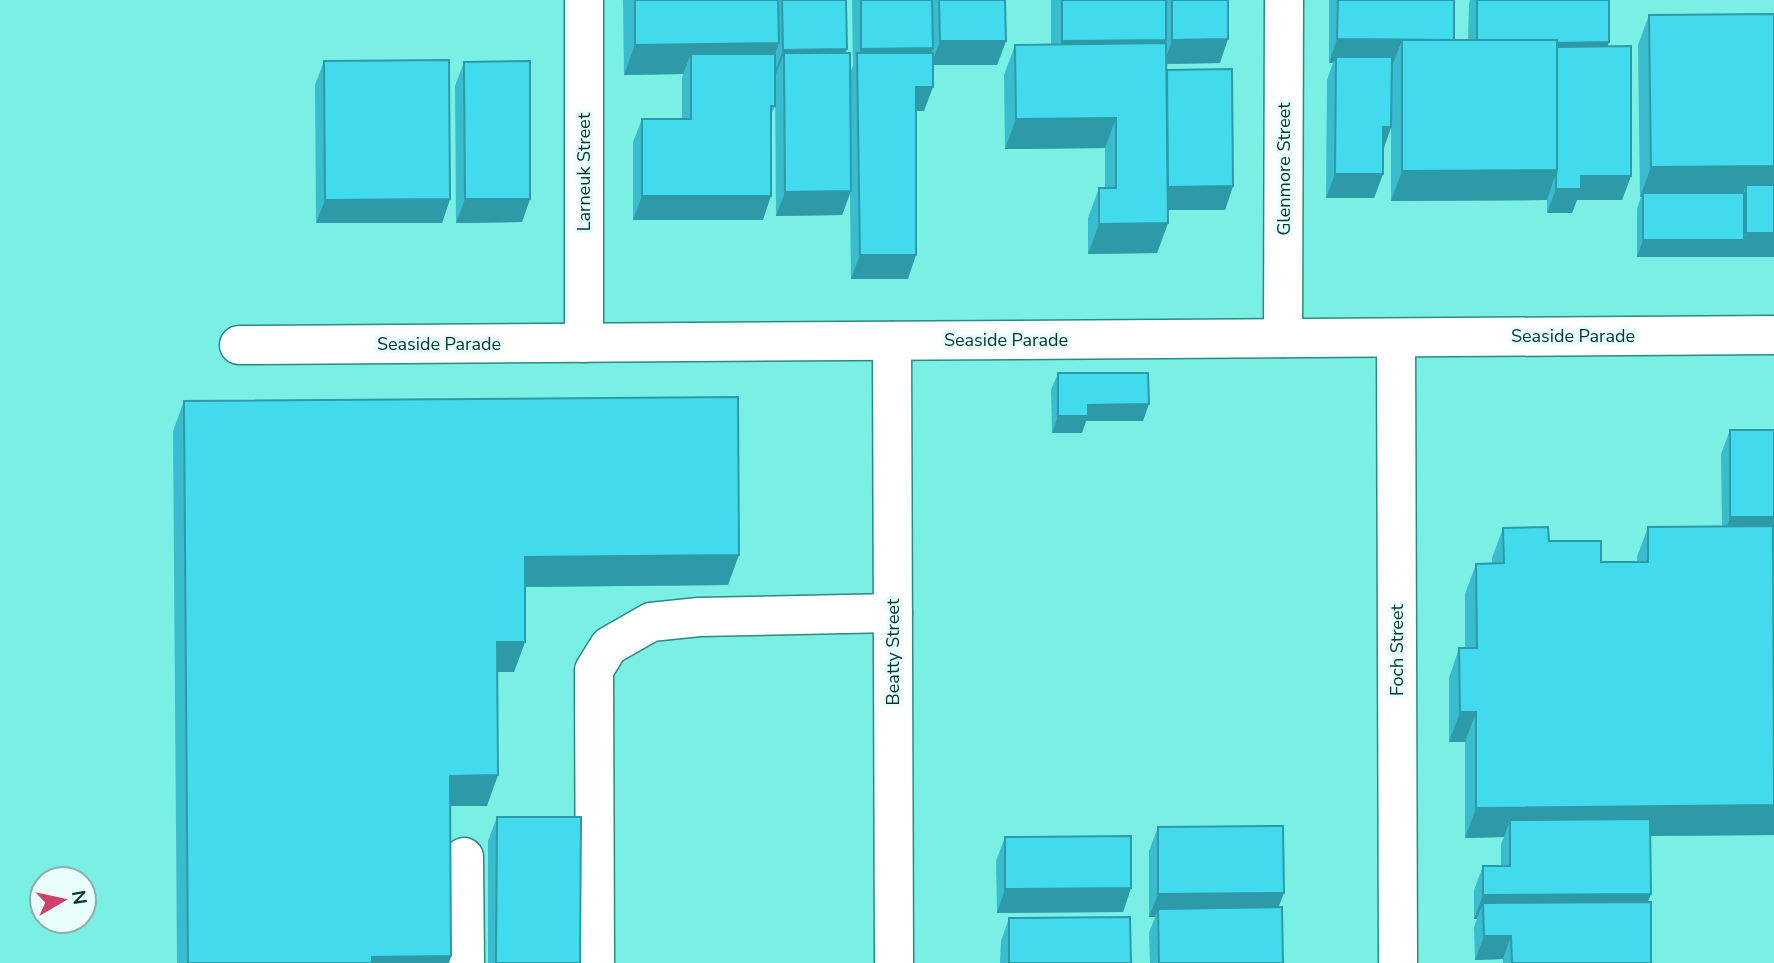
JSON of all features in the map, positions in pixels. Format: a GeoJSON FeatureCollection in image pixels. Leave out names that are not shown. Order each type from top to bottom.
{"type":"FeatureCollection","features":[{"type":"Feature","properties":{"kind":"street","name":"Larneuk Street"},"geometry":{"type":"LineString","coordinates":[[583,343],[584,0]]}},
{"type":"Feature","properties":{"kind":"street","name":"Glenmore Street"},"geometry":{"type":"LineString","coordinates":[[1283,338],[1284,0]]}},
{"type":"Feature","properties":{"kind":"street","name":"Seaside Parade"},"geometry":{"type":"LineString","coordinates":[[239,345],[1774,335]]}},
{"type":"Feature","properties":{"kind":"street","name":"Foch Street"},"geometry":{"type":"LineString","coordinates":[[1396,338],[1398,963]]}},
{"type":"Feature","properties":{"kind":"street","name":"Beatty Street"},"geometry":{"type":"LineString","coordinates":[[892,341],[894,963]]}},
{"type":"Feature","properties":{"kind":"street"},"geometry":{"type":"LineString","coordinates":[[595,963],[594,670],[609,646],[651,622],[699,617],[893,614]]}},
{"type":"Feature","properties":{"kind":"street"},"geometry":{"type":"LineString","coordinates":[[464,858],[465,963]]}},
{"type":"Feature","properties":{"kind":"building"},"geometry":{"type":"Polygon","coordinates":[[[635,0],[778,0],[779,43],[635,45],[635,0]]]}},
{"type":"Feature","properties":{"kind":"building"},"geometry":{"type":"Polygon","coordinates":[[[782,0],[846,0],[847,49],[783,50],[782,0]]]}},
{"type":"Feature","properties":{"kind":"building"},"geometry":{"type":"Polygon","coordinates":[[[861,0],[932,0],[933,48],[861,49],[861,0]]]}},
{"type":"Feature","properties":{"kind":"building"},"geometry":{"type":"Polygon","coordinates":[[[939,0],[1005,0],[1006,41],[940,41],[939,0]]]}},
{"type":"Feature","properties":{"kind":"building"},"geometry":{"type":"Polygon","coordinates":[[[1062,0],[1166,0],[1166,40],[1062,41],[1062,0]]]}},
{"type":"Feature","properties":{"kind":"building"},"geometry":{"type":"Polygon","coordinates":[[[1172,0],[1228,0],[1228,39],[1172,40],[1172,0]]]}},
{"type":"Feature","properties":{"kind":"building"},"geometry":{"type":"Polygon","coordinates":[[[1338,0],[1454,0],[1454,40],[1337,39],[1338,0]]]}},
{"type":"Feature","properties":{"kind":"building"},"geometry":{"type":"Polygon","coordinates":[[[1477,0],[1609,0],[1609,42],[1477,40],[1477,0]]]}},
{"type":"Feature","properties":{"kind":"building"},"geometry":{"type":"Polygon","coordinates":[[[1774,14],[1774,166],[1651,167],[1649,15],[1774,14]]]}},
{"type":"Feature","properties":{"kind":"building"},"geometry":{"type":"Polygon","coordinates":[[[1402,40],[1557,40],[1557,170],[1402,171],[1402,40]]]}},
{"type":"Feature","properties":{"kind":"building"},"geometry":{"type":"Polygon","coordinates":[[[1166,43],[1168,223],[1099,224],[1099,188],[1116,188],[1116,118],[1016,119],[1015,45],[1166,43]]]}},
{"type":"Feature","properties":{"kind":"building"},"geometry":{"type":"Polygon","coordinates":[[[1631,46],[1631,176],[1581,176],[1581,189],[1556,189],[1557,47],[1631,46]]]}},
{"type":"Feature","properties":{"kind":"building"},"geometry":{"type":"Polygon","coordinates":[[[784,53],[850,53],[851,191],[785,192],[784,53]]]}},
{"type":"Feature","properties":{"kind":"building"},"geometry":{"type":"Polygon","coordinates":[[[857,53],[933,53],[933,87],[916,87],[916,255],[860,255],[857,53]]]}},
{"type":"Feature","properties":{"kind":"building"},"geometry":{"type":"Polygon","coordinates":[[[691,54],[775,54],[775,106],[771,106],[771,196],[642,196],[642,119],[691,119],[691,54]]]}},
{"type":"Feature","properties":{"kind":"building"},"geometry":{"type":"Polygon","coordinates":[[[1336,57],[1392,57],[1391,127],[1383,127],[1383,174],[1335,174],[1336,57]]]}},
{"type":"Feature","properties":{"kind":"building"},"geometry":{"type":"Polygon","coordinates":[[[449,60],[450,199],[325,200],[324,61],[449,60]]]}},
{"type":"Feature","properties":{"kind":"building"},"geometry":{"type":"Polygon","coordinates":[[[530,61],[530,199],[465,199],[464,62],[530,61]]]}},
{"type":"Feature","properties":{"kind":"building"},"geometry":{"type":"Polygon","coordinates":[[[1232,69],[1233,186],[1168,187],[1167,70],[1232,69]]]}},
{"type":"Feature","properties":{"kind":"building"},"geometry":{"type":"Polygon","coordinates":[[[1746,185],[1774,185],[1774,233],[1746,233],[1746,185]]]}},
{"type":"Feature","properties":{"kind":"building"},"geometry":{"type":"Polygon","coordinates":[[[1643,193],[1744,193],[1744,240],[1643,240],[1643,193]]]}},
{"type":"Feature","properties":{"kind":"building"},"geometry":{"type":"Polygon","coordinates":[[[1058,373],[1148,373],[1149,404],[1088,405],[1088,416],[1058,416],[1058,373]]]}},
{"type":"Feature","properties":{"kind":"building"},"geometry":{"type":"Polygon","coordinates":[[[738,397],[739,555],[525,557],[525,642],[497,642],[498,775],[450,776],[451,956],[372,957],[372,963],[188,963],[184,401],[738,397]]]}},
{"type":"Feature","properties":{"kind":"building"},"geometry":{"type":"Polygon","coordinates":[[[1730,430],[1774,430],[1774,517],[1730,517],[1730,430]]]}},
{"type":"Feature","properties":{"kind":"building"},"geometry":{"type":"Polygon","coordinates":[[[1773,526],[1774,805],[1476,808],[1476,712],[1460,712],[1459,648],[1477,648],[1476,564],[1504,563],[1503,528],[1548,527],[1549,541],[1601,541],[1601,562],[1648,562],[1648,527],[1773,526]]]}},
{"type":"Feature","properties":{"kind":"building"},"geometry":{"type":"Polygon","coordinates":[[[497,817],[581,817],[580,963],[496,963],[497,817]]]}},
{"type":"Feature","properties":{"kind":"building"},"geometry":{"type":"Polygon","coordinates":[[[1650,819],[1651,894],[1483,895],[1483,866],[1510,866],[1510,820],[1650,819]]]}},
{"type":"Feature","properties":{"kind":"building"},"geometry":{"type":"Polygon","coordinates":[[[1283,826],[1284,893],[1158,894],[1158,827],[1283,826]]]}},
{"type":"Feature","properties":{"kind":"building"},"geometry":{"type":"Polygon","coordinates":[[[1131,836],[1131,888],[1005,889],[1005,837],[1131,836]]]}},
{"type":"Feature","properties":{"kind":"building"},"geometry":{"type":"Polygon","coordinates":[[[1651,902],[1651,963],[1512,963],[1511,936],[1484,936],[1483,903],[1651,902]]]}},
{"type":"Feature","properties":{"kind":"building"},"geometry":{"type":"Polygon","coordinates":[[[1282,907],[1283,963],[1159,963],[1158,909],[1282,907]]]}},
{"type":"Feature","properties":{"kind":"building"},"geometry":{"type":"Polygon","coordinates":[[[1130,917],[1131,963],[1009,963],[1009,918],[1130,917]]]}}]}
